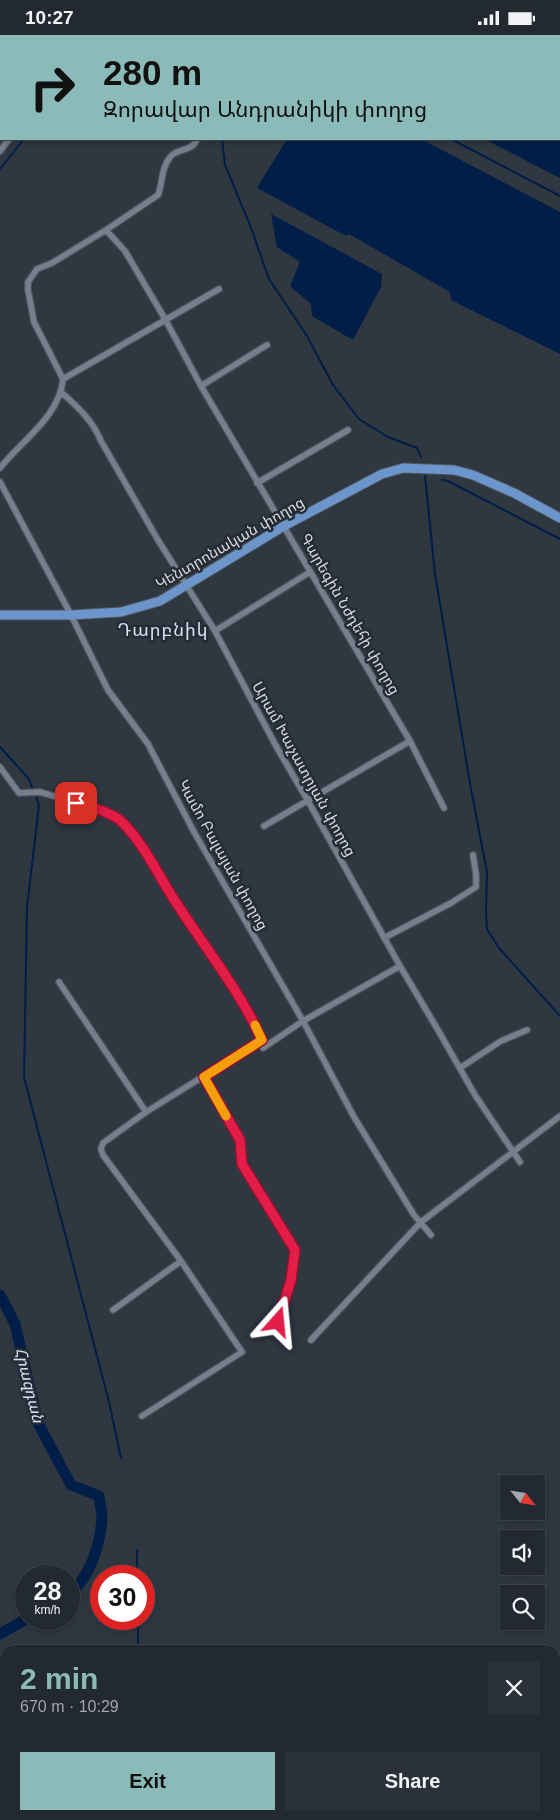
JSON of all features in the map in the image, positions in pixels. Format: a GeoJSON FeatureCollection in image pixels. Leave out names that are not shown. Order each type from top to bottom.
{"type":"FeatureCollection","features":[{"type":"Feature","properties":{"kind":"main road","name":"Կենտրոնական փողոց"},"geometry":{"type":"LineString","coordinates":[[0,615],[71,615],[121,612],[160,601],[284,526],[382,474],[403,468],[454,470],[491,481],[560,518]]}},
{"type":"Feature","properties":{"kind":"street"},"geometry":{"type":"LineString","coordinates":[[0,151],[8,140]]}},
{"type":"Feature","properties":{"kind":"street"},"geometry":{"type":"LineString","coordinates":[[0,468],[42,423],[62,393],[63,379],[34,322],[28,281],[38,269],[52,263],[106,230],[158,195],[164,168],[169,158],[176,151],[190,148],[197,140]]}},
{"type":"Feature","properties":{"kind":"street","name":"Գարեգին Նժդեհի փողոց"},"geometry":{"type":"LineString","coordinates":[[106,230],[124,251],[165,319],[257,483],[410,741],[444,809]]}},
{"type":"Feature","properties":{"kind":"street"},"geometry":{"type":"LineString","coordinates":[[63,379],[219,289]]}},
{"type":"Feature","properties":{"kind":"street"},"geometry":{"type":"LineString","coordinates":[[201,386],[267,345]]}},
{"type":"Feature","properties":{"kind":"street","name":"Արամ Խաչատրյան փողոց"},"geometry":{"type":"LineString","coordinates":[[62,393],[81,410],[96,428],[101,441],[158,540],[215,631],[276,746],[400,966],[475,1095],[520,1162]]}},
{"type":"Feature","properties":{"kind":"street"},"geometry":{"type":"LineString","coordinates":[[257,483],[348,430]]}},
{"type":"Feature","properties":{"kind":"street","name":"Կամո Բալայան փողոց"},"geometry":{"type":"LineString","coordinates":[[0,483],[71,615],[108,690],[148,744],[253,937],[303,1021],[354,1117],[404,1199],[431,1235]]}},
{"type":"Feature","properties":{"kind":"street"},"geometry":{"type":"LineString","coordinates":[[215,631],[310,572]]}},
{"type":"Feature","properties":{"kind":"street"},"geometry":{"type":"LineString","coordinates":[[264,826],[410,741]]}},
{"type":"Feature","properties":{"kind":"street"},"geometry":{"type":"LineString","coordinates":[[0,767],[19,793],[40,792],[90,807],[121,820],[143,848],[176,903],[250,1014],[262,1040],[263,1048],[303,1021],[400,966]]}},
{"type":"Feature","properties":{"kind":"street"},"geometry":{"type":"LineString","coordinates":[[384,938],[451,903],[476,887],[473,855]]}},
{"type":"Feature","properties":{"kind":"street"},"geometry":{"type":"LineString","coordinates":[[59,982],[146,1112]]}},
{"type":"Feature","properties":{"kind":"street"},"geometry":{"type":"LineString","coordinates":[[460,1068],[502,1041],[526,1030]]}},
{"type":"Feature","properties":{"kind":"street"},"geometry":{"type":"LineString","coordinates":[[142,1417],[242,1352],[181,1261],[103,1155],[101,1149],[103,1143],[146,1112],[262,1040]]}},
{"type":"Feature","properties":{"kind":"street"},"geometry":{"type":"LineString","coordinates":[[204,1077],[240,1140],[242,1164],[295,1250],[291,1280],[278,1322]]}},
{"type":"Feature","properties":{"kind":"street"},"geometry":{"type":"LineString","coordinates":[[311,1340],[421,1222],[560,1116]]}},
{"type":"Feature","properties":{"kind":"street"},"geometry":{"type":"LineString","coordinates":[[113,1310],[181,1261]]}},
{"type":"Feature","properties":{"kind":"water"},"geometry":{"type":"Polygon","coordinates":[[[286,140],[423,140],[560,212],[560,354],[451,300],[450,292],[349,234],[346,236],[257,188],[286,140]]]}},
{"type":"Feature","properties":{"kind":"water"},"geometry":{"type":"Polygon","coordinates":[[[486,140],[560,140],[560,178],[486,140]]]}},
{"type":"Feature","properties":{"kind":"water"},"geometry":{"type":"Polygon","coordinates":[[[271,214],[382,274],[381,287],[353,340],[312,316],[311,304],[290,286],[300,262],[277,247],[271,214]]]}},
{"type":"Feature","properties":{"kind":"waterway"},"geometry":{"type":"LineString","coordinates":[[0,169],[23,140]]}},
{"type":"Feature","properties":{"kind":"waterway"},"geometry":{"type":"LineString","coordinates":[[222,140],[225,165],[250,225],[269,279],[307,336],[333,385],[359,419],[388,437],[417,448],[421,457]]}},
{"type":"Feature","properties":{"kind":"waterway"},"geometry":{"type":"LineString","coordinates":[[453,140],[560,196]]}},
{"type":"Feature","properties":{"kind":"waterway"},"geometry":{"type":"LineString","coordinates":[[425,476],[435,574],[487,872],[487,929],[499,948],[560,1016]]}},
{"type":"Feature","properties":{"kind":"waterway"},"geometry":{"type":"LineString","coordinates":[[442,480],[448,481],[560,539]]}},
{"type":"Feature","properties":{"kind":"waterway"},"geometry":{"type":"LineString","coordinates":[[0,747],[29,779],[33,790]]}},
{"type":"Feature","properties":{"kind":"waterway"},"geometry":{"type":"LineString","coordinates":[[35,794],[39,805],[27,907],[24,1077],[109,1402],[121,1458]]}},
{"type":"Feature","properties":{"kind":"waterway","name":"Հրազդան"},"geometry":{"type":"LineString","coordinates":[[0,1295],[15,1324],[38,1423],[71,1485],[99,1496],[102,1519],[99,1539],[93,1560],[80,1582]]}},
{"type":"Feature","properties":{"kind":"waterway"},"geometry":{"type":"LineString","coordinates":[[137,1550],[137,1565]]}},
{"type":"Feature","properties":{"kind":"waterway","name":"Հրազդան"},"geometry":{"type":"LineString","coordinates":[[0,1634],[15,1625]]}},
{"type":"Feature","properties":{"kind":"waterway"},"geometry":{"type":"LineString","coordinates":[[138,1630],[138,1645]]}},
{"type":"Feature","properties":{"kind":"slow traffic"},"geometry":{"type":"LineString","coordinates":[[226,1116],[204,1077],[262,1040],[255,1025]]}},
{"type":"Feature","properties":{"kind":"district","name":"Դարբնիկ"},"geometry":{"type":"Point","coordinates":[163,630]}},
{"type":"Feature","properties":{"kind":"route"},"geometry":{"type":"LineString","coordinates":[[76,803],[121,820],[143,848],[176,903],[250,1014],[262,1040],[204,1077],[240,1140],[242,1164],[295,1250],[291,1280],[278,1322]]}}]}
